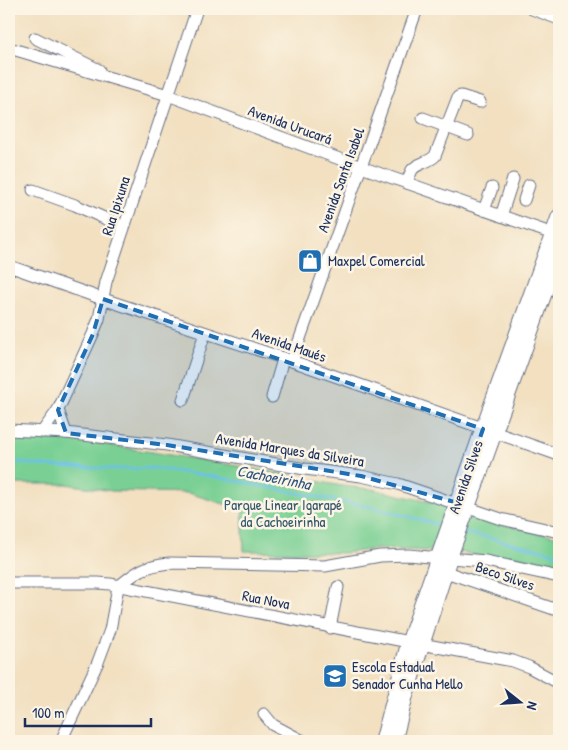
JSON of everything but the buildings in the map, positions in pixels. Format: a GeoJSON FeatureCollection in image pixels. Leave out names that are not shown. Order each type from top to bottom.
{"type":"FeatureCollection","features":[{"type":"Feature","properties":{"kind":"main road","name":"Avenida Silves"},"geometry":{"type":"LineString","coordinates":[[383,741],[415,643],[446,558],[461,508],[556,235],[559,216]]}},
{"type":"Feature","properties":{"kind":"main road","name":"Avenida Silves"},"geometry":{"type":"LineString","coordinates":[[488,431],[559,252]]}},
{"type":"Feature","properties":{"kind":"main road","name":"Avenida Silves"},"geometry":{"type":"LineString","coordinates":[[394,741],[405,697],[415,643]]}},
{"type":"Feature","properties":{"kind":"street","name":"Rua Ipixuna"},"geometry":{"type":"LineString","coordinates":[[42,432],[58,410],[93,334],[106,282],[197,9]]}},
{"type":"Feature","properties":{"kind":"street","name":"Avenida Santa Isabel"},"geometry":{"type":"LineString","coordinates":[[272,396],[288,360],[362,167],[417,9]]}},
{"type":"Feature","properties":{"kind":"street"},"geometry":{"type":"LineString","coordinates":[[532,9],[559,19]]}},
{"type":"Feature","properties":{"kind":"street"},"geometry":{"type":"LineString","coordinates":[[549,9],[559,12]]}},
{"type":"Feature","properties":{"kind":"street"},"geometry":{"type":"LineString","coordinates":[[34,38],[121,81]]}},
{"type":"Feature","properties":{"kind":"street","name":"Avenida Urucará"},"geometry":{"type":"LineString","coordinates":[[9,48],[168,95],[362,167],[556,235]]}},
{"type":"Feature","properties":{"kind":"street"},"geometry":{"type":"LineString","coordinates":[[407,183],[412,170],[435,156],[458,97],[461,96],[480,102]]}},
{"type":"Feature","properties":{"kind":"street"},"geometry":{"type":"LineString","coordinates":[[423,118],[468,135]]}},
{"type":"Feature","properties":{"kind":"street"},"geometry":{"type":"LineString","coordinates":[[501,216],[513,179]]}},
{"type":"Feature","properties":{"kind":"street"},"geometry":{"type":"LineString","coordinates":[[524,200],[529,185]]}},
{"type":"Feature","properties":{"kind":"street"},"geometry":{"type":"LineString","coordinates":[[484,210],[492,188]]}},
{"type":"Feature","properties":{"kind":"street"},"geometry":{"type":"LineString","coordinates":[[34,190],[75,205],[124,227]]}},
{"type":"Feature","properties":{"kind":"street","name":"Avenida Maués"},"geometry":{"type":"LineString","coordinates":[[9,266],[288,360],[559,455]]}},
{"type":"Feature","properties":{"kind":"street"},"geometry":{"type":"LineString","coordinates":[[183,400],[205,332]]}},
{"type":"Feature","properties":{"kind":"street"},"geometry":{"type":"LineString","coordinates":[[58,410],[66,434]]}},
{"type":"Feature","properties":{"kind":"street","name":"Avenida Marques da Silveira"},"geometry":{"type":"LineString","coordinates":[[9,430],[167,445],[305,469],[361,476],[398,484],[461,508],[559,532]]}},
{"type":"Feature","properties":{"kind":"street"},"geometry":{"type":"LineString","coordinates":[[61,741],[98,662],[110,630],[118,587],[139,570],[169,563],[325,566],[380,556],[409,555],[486,561],[559,577]]}},
{"type":"Feature","properties":{"kind":"street","name":"Beco Silves"},"geometry":{"type":"LineString","coordinates":[[446,558],[554,609]]}},
{"type":"Feature","properties":{"kind":"street","name":"Rua Nova"},"geometry":{"type":"LineString","coordinates":[[9,583],[98,583],[513,662],[529,667],[559,682]]}},
{"type":"Feature","properties":{"kind":"street"},"geometry":{"type":"LineString","coordinates":[[330,628],[338,587]]}},
{"type":"Feature","properties":{"kind":"street"},"geometry":{"type":"LineString","coordinates":[[264,714],[273,725],[303,741]]}},
{"type":"Feature","properties":{"kind":"highlighted area"},"geometry":{"type":"Polygon","coordinates":[[[103,299],[483,429],[458,503],[361,476],[167,445],[66,433],[58,410],[93,334],[103,299]]]}},
{"type":"Feature","properties":{"kind":"green space","name":"Parque Linear Igarapé da Cachoeirinha"},"geometry":{"type":"Polygon","coordinates":[[[9,439],[71,439],[244,467],[342,486],[372,489],[439,504],[492,522],[559,537],[559,572],[460,552],[378,549],[343,553],[244,551],[242,506],[224,504],[188,493],[112,491],[66,484],[9,484],[9,439]]]}},
{"type":"Feature","properties":{"kind":"waterway","name":"Cachoeirinha"},"geometry":{"type":"LineString","coordinates":[[9,461],[47,466],[121,469],[152,468],[210,476],[375,508],[444,526]]}},
{"type":"Feature","properties":{"kind":"waterway","name":"Cachoeirinha"},"geometry":{"type":"LineString","coordinates":[[463,532],[559,554]]}},
{"type":"Feature","properties":{"kind":"place","name":"Maxpel Comercial"},"geometry":{"type":"Point","coordinates":[310,261]}},
{"type":"Feature","properties":{"kind":"place","name":"Escola Estadual Senador Cunha Mello"},"geometry":{"type":"Point","coordinates":[335,676]}}]}
